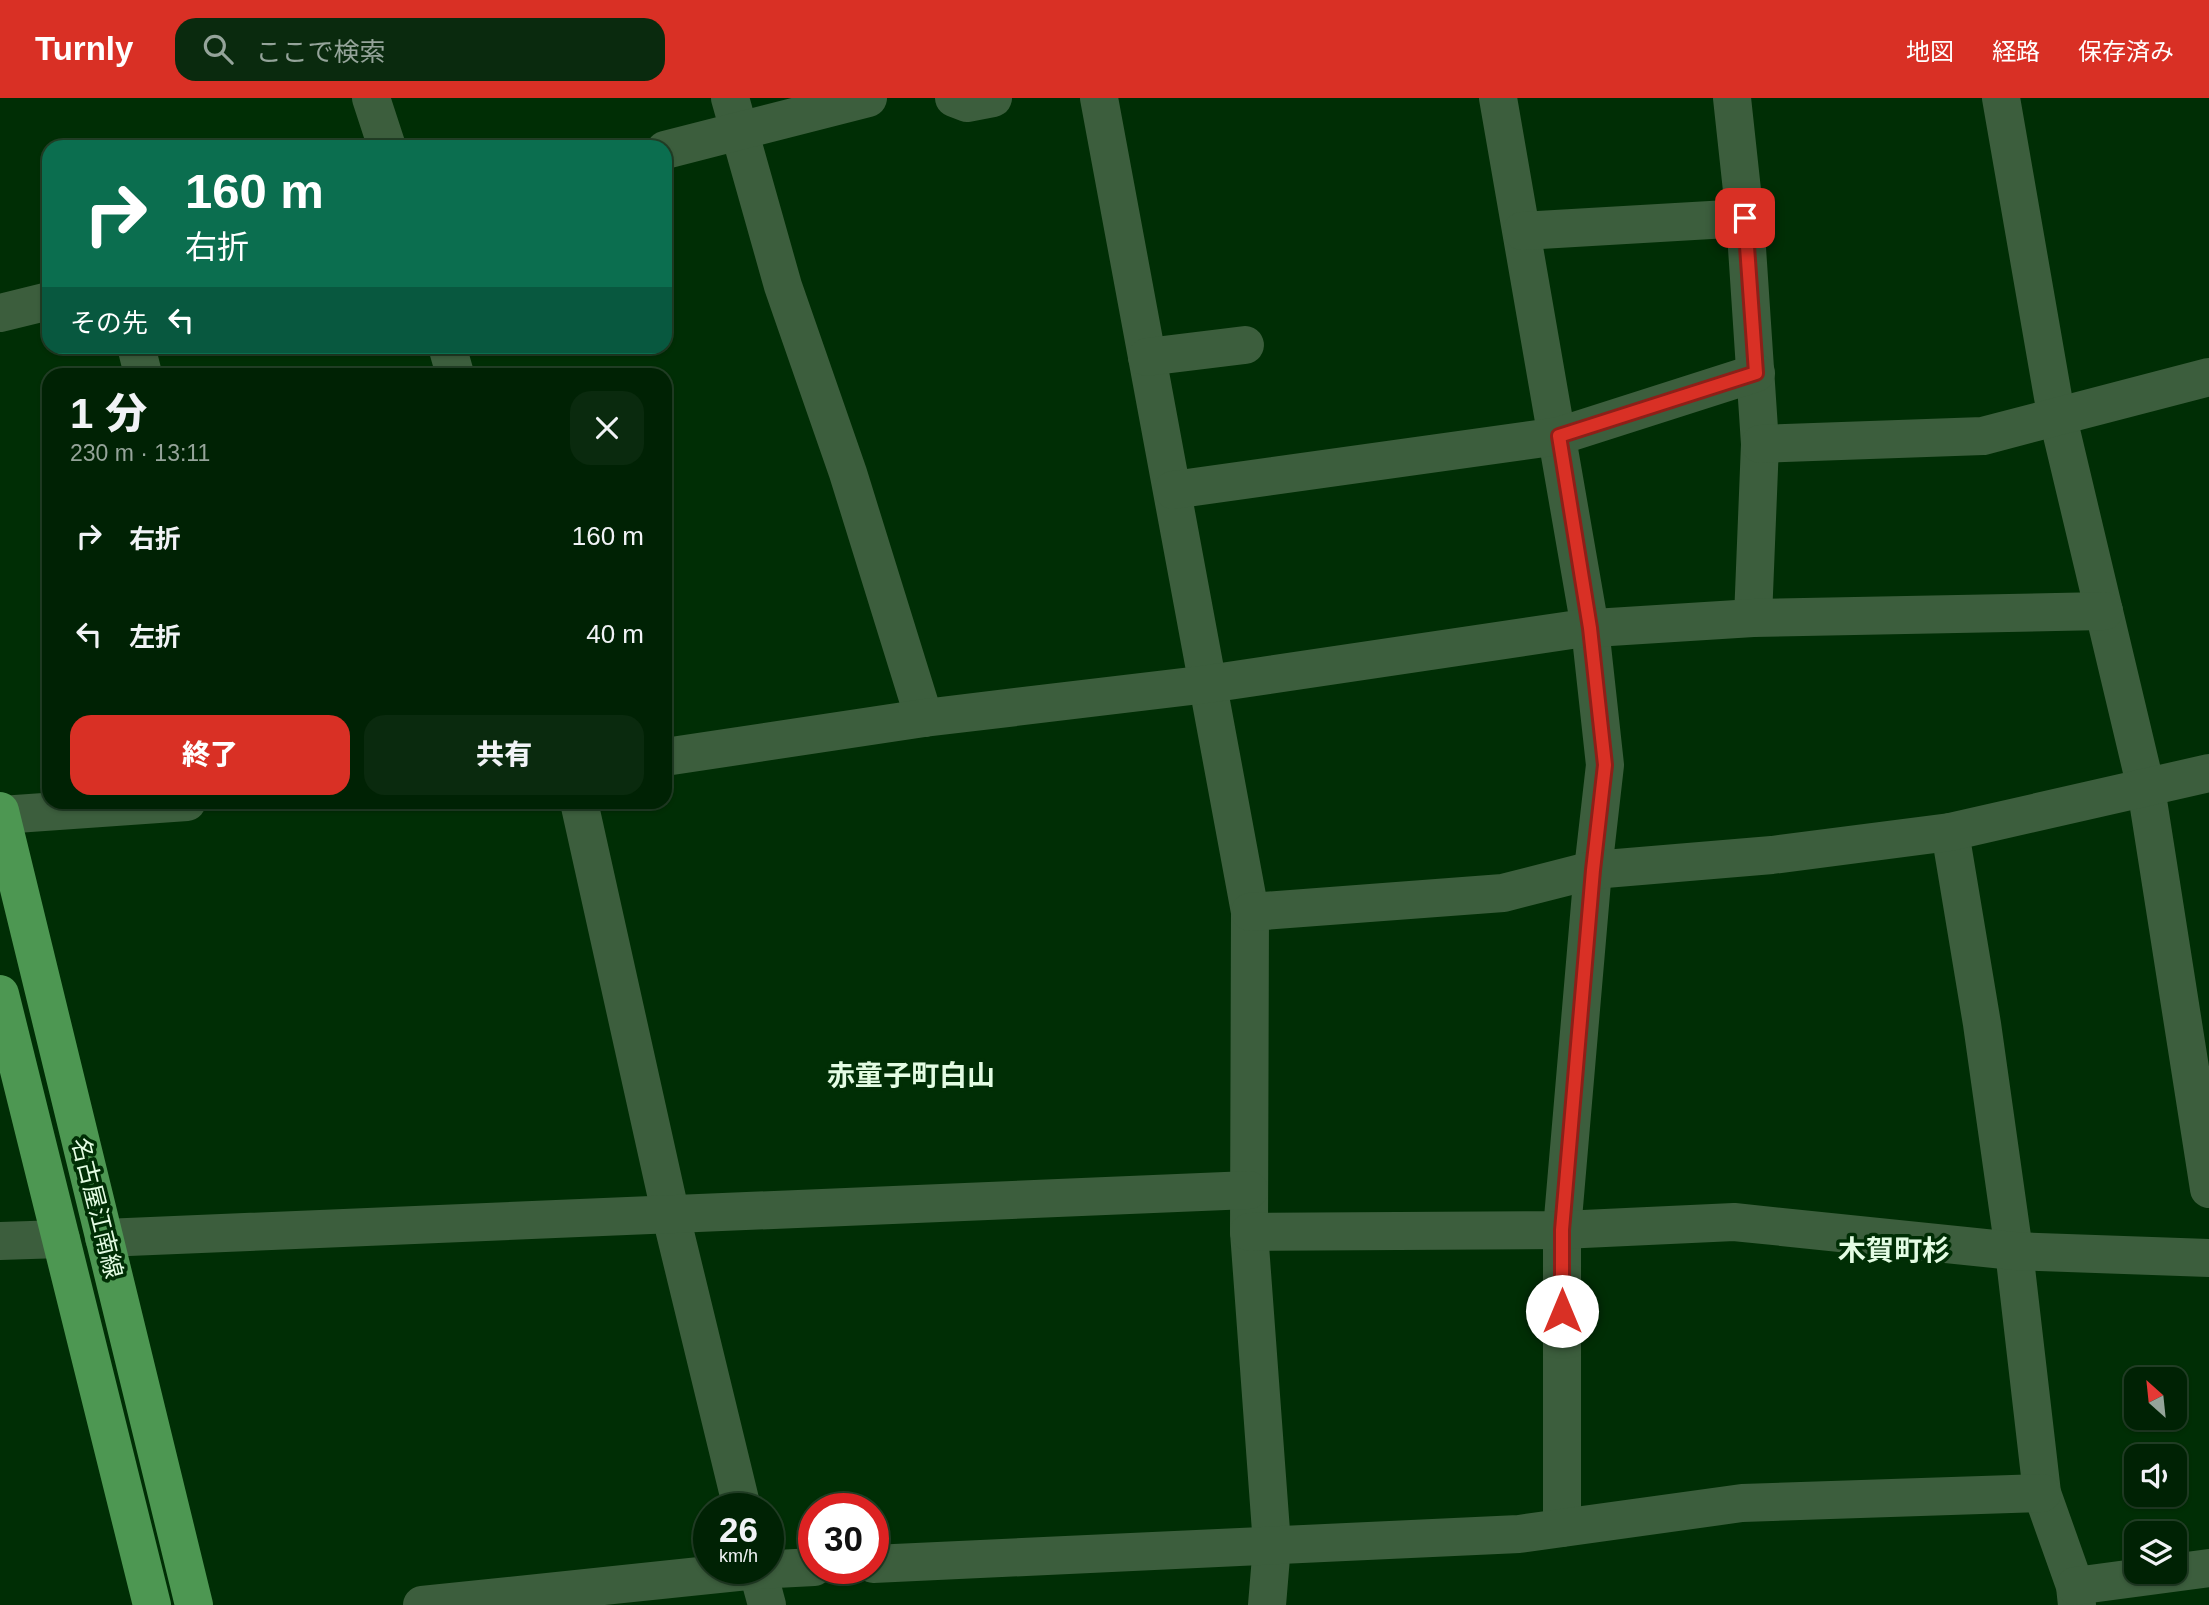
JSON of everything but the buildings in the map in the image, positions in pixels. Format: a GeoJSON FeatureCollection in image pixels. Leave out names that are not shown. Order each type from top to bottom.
{"type":"FeatureCollection","features":[{"type":"Feature","properties":{"kind":"main road","name":"名古屋江南線"},"geometry":{"type":"LineString","coordinates":[[0,813],[194,1605]]}},
{"type":"Feature","properties":{"kind":"main road","name":"名古屋江南線"},"geometry":{"type":"LineString","coordinates":[[0,994],[152,1605]]}},
{"type":"Feature","properties":{"kind":"street"},"geometry":{"type":"LineString","coordinates":[[371,98],[385,140]]}},
{"type":"Feature","properties":{"kind":"street"},"geometry":{"type":"LineString","coordinates":[[672,146],[735,114],[868,98]]}},
{"type":"Feature","properties":{"kind":"street"},"geometry":{"type":"LineString","coordinates":[[954,98],[967,103],[993,98]]}},
{"type":"Feature","properties":{"kind":"street"},"geometry":{"type":"LineString","coordinates":[[1099,98],[1250,912],[1249,1232],[1272,1545],[1267,1605]]}},
{"type":"Feature","properties":{"kind":"street"},"geometry":{"type":"LineString","coordinates":[[1498,98],[1559,436],[1590,628],[1605,765],[1593,870],[1562,1230],[1562,1528]]}},
{"type":"Feature","properties":{"kind":"street"},"geometry":{"type":"LineString","coordinates":[[1732,98],[1745,218],[1760,444],[1753,618]]}},
{"type":"Feature","properties":{"kind":"street"},"geometry":{"type":"LineString","coordinates":[[2001,98],[2058,417],[2146,788],[2209,1189]]}},
{"type":"Feature","properties":{"kind":"street"},"geometry":{"type":"LineString","coordinates":[[735,114],[783,286],[848,472],[924,718]]}},
{"type":"Feature","properties":{"kind":"street"},"geometry":{"type":"LineString","coordinates":[[1522,231],[1745,218]]}},
{"type":"Feature","properties":{"kind":"street"},"geometry":{"type":"LineString","coordinates":[[0,313],[42,303]]}},
{"type":"Feature","properties":{"kind":"street"},"geometry":{"type":"LineString","coordinates":[[1147,357],[1245,345]]}},
{"type":"Feature","properties":{"kind":"street"},"geometry":{"type":"LineString","coordinates":[[1173,490],[1559,436],[1756,373]]}},
{"type":"Feature","properties":{"kind":"street"},"geometry":{"type":"LineString","coordinates":[[1760,444],[1983,436],[2209,377]]}},
{"type":"Feature","properties":{"kind":"street"},"geometry":{"type":"LineString","coordinates":[[672,756],[924,718],[1208,684],[1590,628],[1753,618],[2104,611]]}},
{"type":"Feature","properties":{"kind":"street"},"geometry":{"type":"LineString","coordinates":[[1250,912],[1503,893],[1593,870],[1772,855],[1950,832],[2209,773]]}},
{"type":"Feature","properties":{"kind":"street"},"geometry":{"type":"LineString","coordinates":[[0,813],[68,809]]}},
{"type":"Feature","properties":{"kind":"street"},"geometry":{"type":"LineString","coordinates":[[581,809],[671,1216],[739,1493]]}},
{"type":"Feature","properties":{"kind":"street"},"geometry":{"type":"LineString","coordinates":[[1950,832],[1982,1024],[2014,1251],[2042,1493],[2076,1595],[2209,1568]]}},
{"type":"Feature","properties":{"kind":"street"},"geometry":{"type":"LineString","coordinates":[[104,1238],[1249,1190]]}},
{"type":"Feature","properties":{"kind":"street"},"geometry":{"type":"LineString","coordinates":[[1249,1232],[1562,1230],[1734,1222],[2014,1251],[2209,1258]]}},
{"type":"Feature","properties":{"kind":"street"},"geometry":{"type":"LineString","coordinates":[[0,1241],[61,1239]]}},
{"type":"Feature","properties":{"kind":"street"},"geometry":{"type":"LineString","coordinates":[[889,1563],[1519,1534],[1742,1503],[2042,1493]]}},
{"type":"Feature","properties":{"kind":"street"},"geometry":{"type":"LineString","coordinates":[[422,1605],[718,1584]]}},
{"type":"Feature","properties":{"kind":"district","name":"赤童子町白山"},"geometry":{"type":"Point","coordinates":[911,1075]}},
{"type":"Feature","properties":{"kind":"district","name":"木賀町杉"},"geometry":{"type":"Point","coordinates":[1894,1250]}},
{"type":"Feature","properties":{"kind":"route"},"geometry":{"type":"LineString","coordinates":[[1562,1311],[1562,1230],[1593,870],[1605,765],[1590,628],[1559,436],[1756,373],[1745,218]]}}]}
